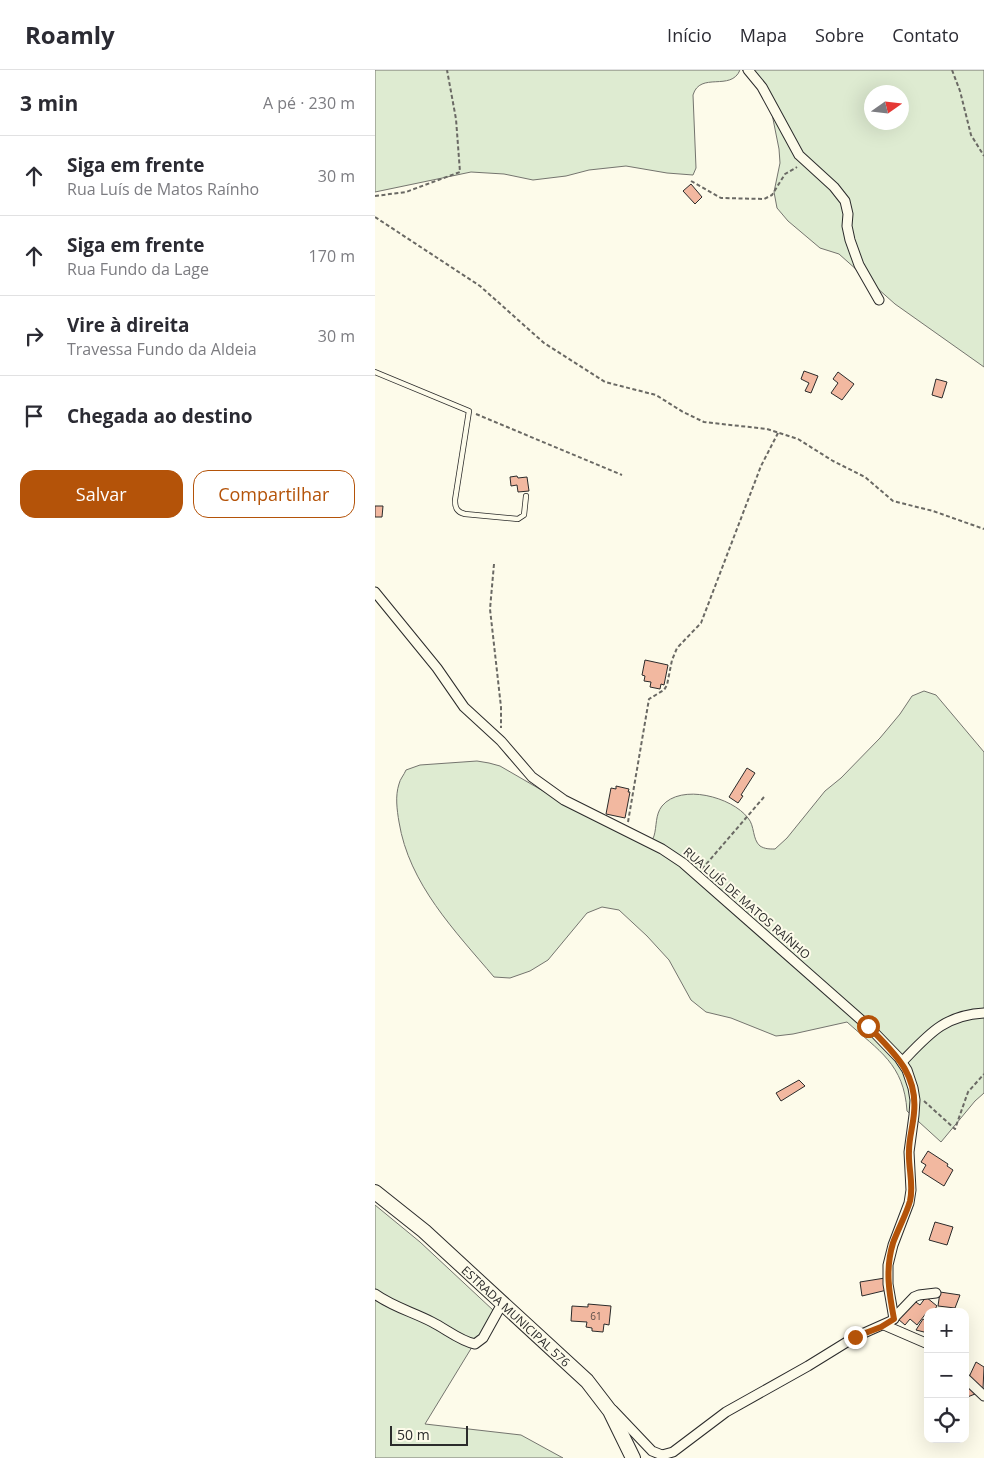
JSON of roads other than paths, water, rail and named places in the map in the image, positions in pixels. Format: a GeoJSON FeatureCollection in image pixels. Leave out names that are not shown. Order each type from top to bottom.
{"type":"FeatureCollection","features":[{"type":"Feature","properties":{"kind":"main road","name":"ESTRADA MUNICIPAL 576"},"geometry":{"type":"LineString","coordinates":[[375,1192],[410,1219],[503,1302],[587,1381],[610,1411],[633,1458]]}},
{"type":"Feature","properties":{"kind":"street"},"geometry":{"type":"LineString","coordinates":[[748,70],[762,88],[792,145],[807,164],[834,187],[845,201],[850,240],[859,265],[879,300]]}},
{"type":"Feature","properties":{"kind":"street","name":"RUA LUÍS DE MATOS RAÍNHO"},"geometry":{"type":"LineString","coordinates":[[375,592],[434,663],[464,707],[499,738],[526,771],[547,789],[569,803],[669,853],[697,875],[859,1018],[902,1062]]}},
{"type":"Feature","properties":{"kind":"street"},"geometry":{"type":"LineString","coordinates":[[894,1319],[888,1284],[888,1270],[893,1245],[911,1198],[909,1152],[914,1115],[914,1092],[902,1062],[927,1035],[947,1022],[965,1015],[984,1013]]}},
{"type":"Feature","properties":{"kind":"street"},"geometry":{"type":"LineString","coordinates":[[587,1381],[651,1451],[662,1455],[676,1455],[726,1412],[855,1337],[894,1319],[913,1297],[936,1293]]}},
{"type":"Feature","properties":{"kind":"street"},"geometry":{"type":"LineString","coordinates":[[375,1294],[389,1304],[428,1320],[467,1342],[475,1344],[483,1338],[503,1302]]}},
{"type":"Feature","properties":{"kind":"street"},"geometry":{"type":"LineString","coordinates":[[884,1325],[924,1342]]}},
{"type":"Feature","properties":{"kind":"street"},"geometry":{"type":"LineString","coordinates":[[969,1382],[984,1396]]}},
{"type":"Feature","properties":{"kind":"lane"},"geometry":{"type":"LineString","coordinates":[[375,372],[469,411],[455,500],[457,510],[465,514],[518,519],[524,515],[527,496]]}}]}
